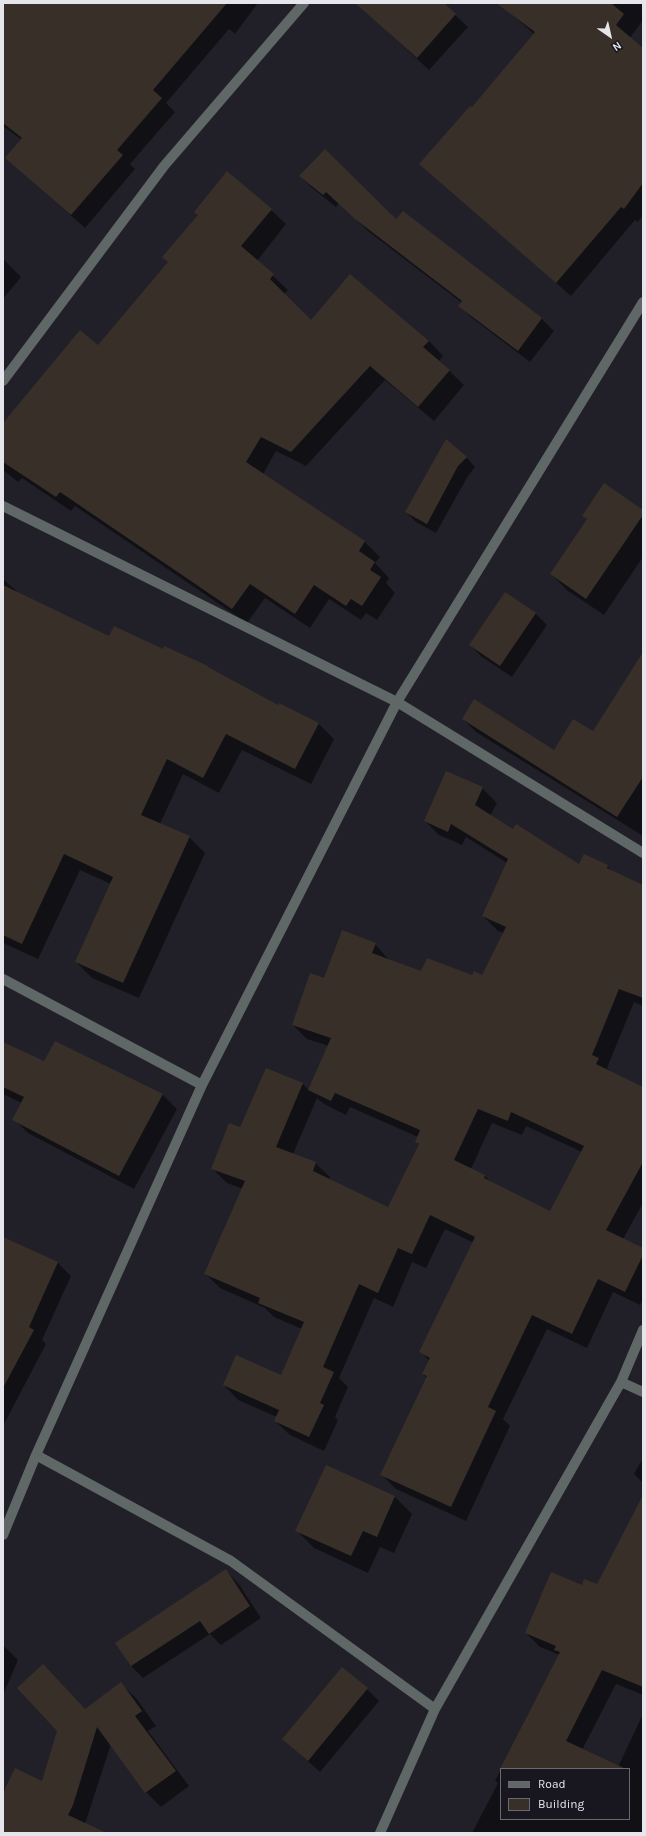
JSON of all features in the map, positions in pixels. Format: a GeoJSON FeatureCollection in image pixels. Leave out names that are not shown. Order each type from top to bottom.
{"type":"FeatureCollection","features":[{"type":"Feature","properties":{"kind":"street"},"geometry":{"type":"LineString","coordinates":[[3,381],[164,166],[304,3]]}},
{"type":"Feature","properties":{"kind":"street"},"geometry":{"type":"LineString","coordinates":[[3,1535],[36,1455],[202,1085],[397,702],[643,302]]}},
{"type":"Feature","properties":{"kind":"street"},"geometry":{"type":"LineString","coordinates":[[3,506],[397,702],[643,853]]}},
{"type":"Feature","properties":{"kind":"street"},"geometry":{"type":"LineString","coordinates":[[3,979],[202,1085]]}},
{"type":"Feature","properties":{"kind":"street"},"geometry":{"type":"LineString","coordinates":[[380,1833],[435,1710],[621,1382],[643,1330]]}},
{"type":"Feature","properties":{"kind":"street"},"geometry":{"type":"LineString","coordinates":[[621,1382],[643,1392]]}},
{"type":"Feature","properties":{"kind":"street"},"geometry":{"type":"LineString","coordinates":[[36,1455],[231,1561],[435,1710]]}},
{"type":"Feature","properties":{"kind":"building"},"geometry":{"type":"Polygon","coordinates":[[[3,3],[227,3],[153,90],[162,98],[117,150],[123,155],[71,215],[5,158],[22,138],[3,123],[3,3]]]}},
{"type":"Feature","properties":{"kind":"building"},"geometry":{"type":"Polygon","coordinates":[[[355,3],[444,3],[456,14],[417,58],[355,3]]]}},
{"type":"Feature","properties":{"kind":"building"},"geometry":{"type":"Polygon","coordinates":[[[496,3],[611,3],[624,14],[616,25],[643,48],[643,183],[624,209],[621,207],[556,283],[419,164],[470,106],[472,107],[535,32],[496,3]]]}},
{"type":"Feature","properties":{"kind":"building"},"geometry":{"type":"Polygon","coordinates":[[[325,149],[396,219],[403,211],[542,318],[518,351],[458,306],[462,301],[355,219],[326,192],[323,195],[299,176],[325,149]]]}},
{"type":"Feature","properties":{"kind":"building"},"geometry":{"type":"Polygon","coordinates":[[[227,171],[272,209],[241,246],[274,274],[270,279],[311,320],[350,274],[429,341],[423,347],[450,370],[418,407],[370,366],[291,452],[261,437],[246,462],[365,541],[359,551],[375,562],[370,570],[381,577],[362,606],[351,599],[346,606],[314,585],[295,614],[250,584],[232,609],[60,492],[56,497],[3,462],[3,423],[80,330],[98,345],[168,262],[162,257],[198,215],[194,212],[227,171]]]}},
{"type":"Feature","properties":{"kind":"building"},"geometry":{"type":"Polygon","coordinates":[[[446,439],[467,457],[458,466],[427,524],[405,512],[446,439]]]}},
{"type":"Feature","properties":{"kind":"building"},"geometry":{"type":"Polygon","coordinates":[[[604,483],[643,510],[643,515],[586,599],[550,574],[587,519],[582,516],[604,483]]]}},
{"type":"Feature","properties":{"kind":"building"},"geometry":{"type":"Polygon","coordinates":[[[3,585],[109,636],[114,626],[163,649],[164,646],[208,666],[278,705],[279,703],[319,723],[295,769],[226,734],[203,778],[167,759],[141,815],[190,836],[123,983],[75,962],[113,877],[64,854],[22,944],[3,935],[3,585]]]}},
{"type":"Feature","properties":{"kind":"building"},"geometry":{"type":"Polygon","coordinates":[[[505,592],[536,613],[500,666],[469,645],[505,592]]]}},
{"type":"Feature","properties":{"kind":"building"},"geometry":{"type":"Polygon","coordinates":[[[643,652],[643,777],[617,817],[462,719],[474,699],[554,750],[573,719],[593,731],[643,652]]]}},
{"type":"Feature","properties":{"kind":"building"},"geometry":{"type":"Polygon","coordinates":[[[446,771],[483,787],[475,805],[513,829],[516,824],[579,864],[584,854],[608,865],[607,868],[643,885],[643,998],[619,989],[592,1055],[599,1058],[596,1064],[643,1087],[643,1162],[606,1230],[643,1248],[643,1255],[625,1292],[598,1279],[572,1334],[532,1315],[488,1407],[496,1411],[451,1507],[380,1475],[427,1376],[422,1374],[430,1358],[419,1352],[475,1237],[430,1215],[412,1254],[398,1248],[378,1293],[359,1284],[323,1367],[334,1372],[320,1403],[324,1405],[309,1437],[274,1421],[279,1410],[223,1385],[236,1355],[281,1375],[304,1322],[258,1303],[260,1298],[204,1274],[245,1181],[211,1169],[229,1123],[240,1127],[266,1068],[303,1083],[276,1147],[316,1162],[313,1171],[388,1207],[419,1144],[415,1142],[420,1130],[335,1093],[331,1101],[308,1090],[331,1038],[292,1025],[310,973],[324,978],[342,930],[376,943],[372,953],[421,971],[427,958],[472,975],[474,971],[482,975],[506,927],[482,916],[508,859],[451,824],[448,832],[424,821],[446,771]],[[478,1109],[454,1160],[485,1175],[484,1178],[550,1211],[584,1146],[511,1112],[508,1121],[478,1109]]]}},
{"type":"Feature","properties":{"kind":"building"},"geometry":{"type":"Polygon","coordinates":[[[55,1041],[163,1094],[119,1176],[12,1120],[24,1097],[3,1087],[3,1042],[44,1061],[55,1041]]]}},
{"type":"Feature","properties":{"kind":"building"},"geometry":{"type":"Polygon","coordinates":[[[3,1237],[58,1262],[29,1327],[34,1330],[3,1388],[3,1237]]]}},
{"type":"Feature","properties":{"kind":"building"},"geometry":{"type":"Polygon","coordinates":[[[326,1465],[395,1496],[377,1537],[363,1531],[351,1556],[295,1531],[326,1465]]]}},
{"type":"Feature","properties":{"kind":"building"},"geometry":{"type":"Polygon","coordinates":[[[643,1495],[643,1687],[602,1670],[566,1741],[624,1768],[501,1768],[560,1652],[554,1650],[556,1646],[525,1633],[551,1572],[582,1585],[584,1579],[597,1584],[643,1495]]]}},
{"type":"Feature","properties":{"kind":"building"},"geometry":{"type":"Polygon","coordinates":[[[226,1569],[250,1606],[209,1634],[200,1621],[131,1666],[115,1643],[226,1569]]]}},
{"type":"Feature","properties":{"kind":"building"},"geometry":{"type":"Polygon","coordinates":[[[43,1664],[85,1709],[121,1682],[142,1711],[135,1716],[176,1771],[145,1793],[97,1727],[73,1805],[68,1815],[107,1833],[3,1833],[3,1793],[15,1768],[42,1781],[57,1731],[17,1688],[43,1664]]]}},
{"type":"Feature","properties":{"kind":"building"},"geometry":{"type":"Polygon","coordinates":[[[342,1667],[368,1688],[308,1761],[282,1739],[342,1667]]]}}]}
